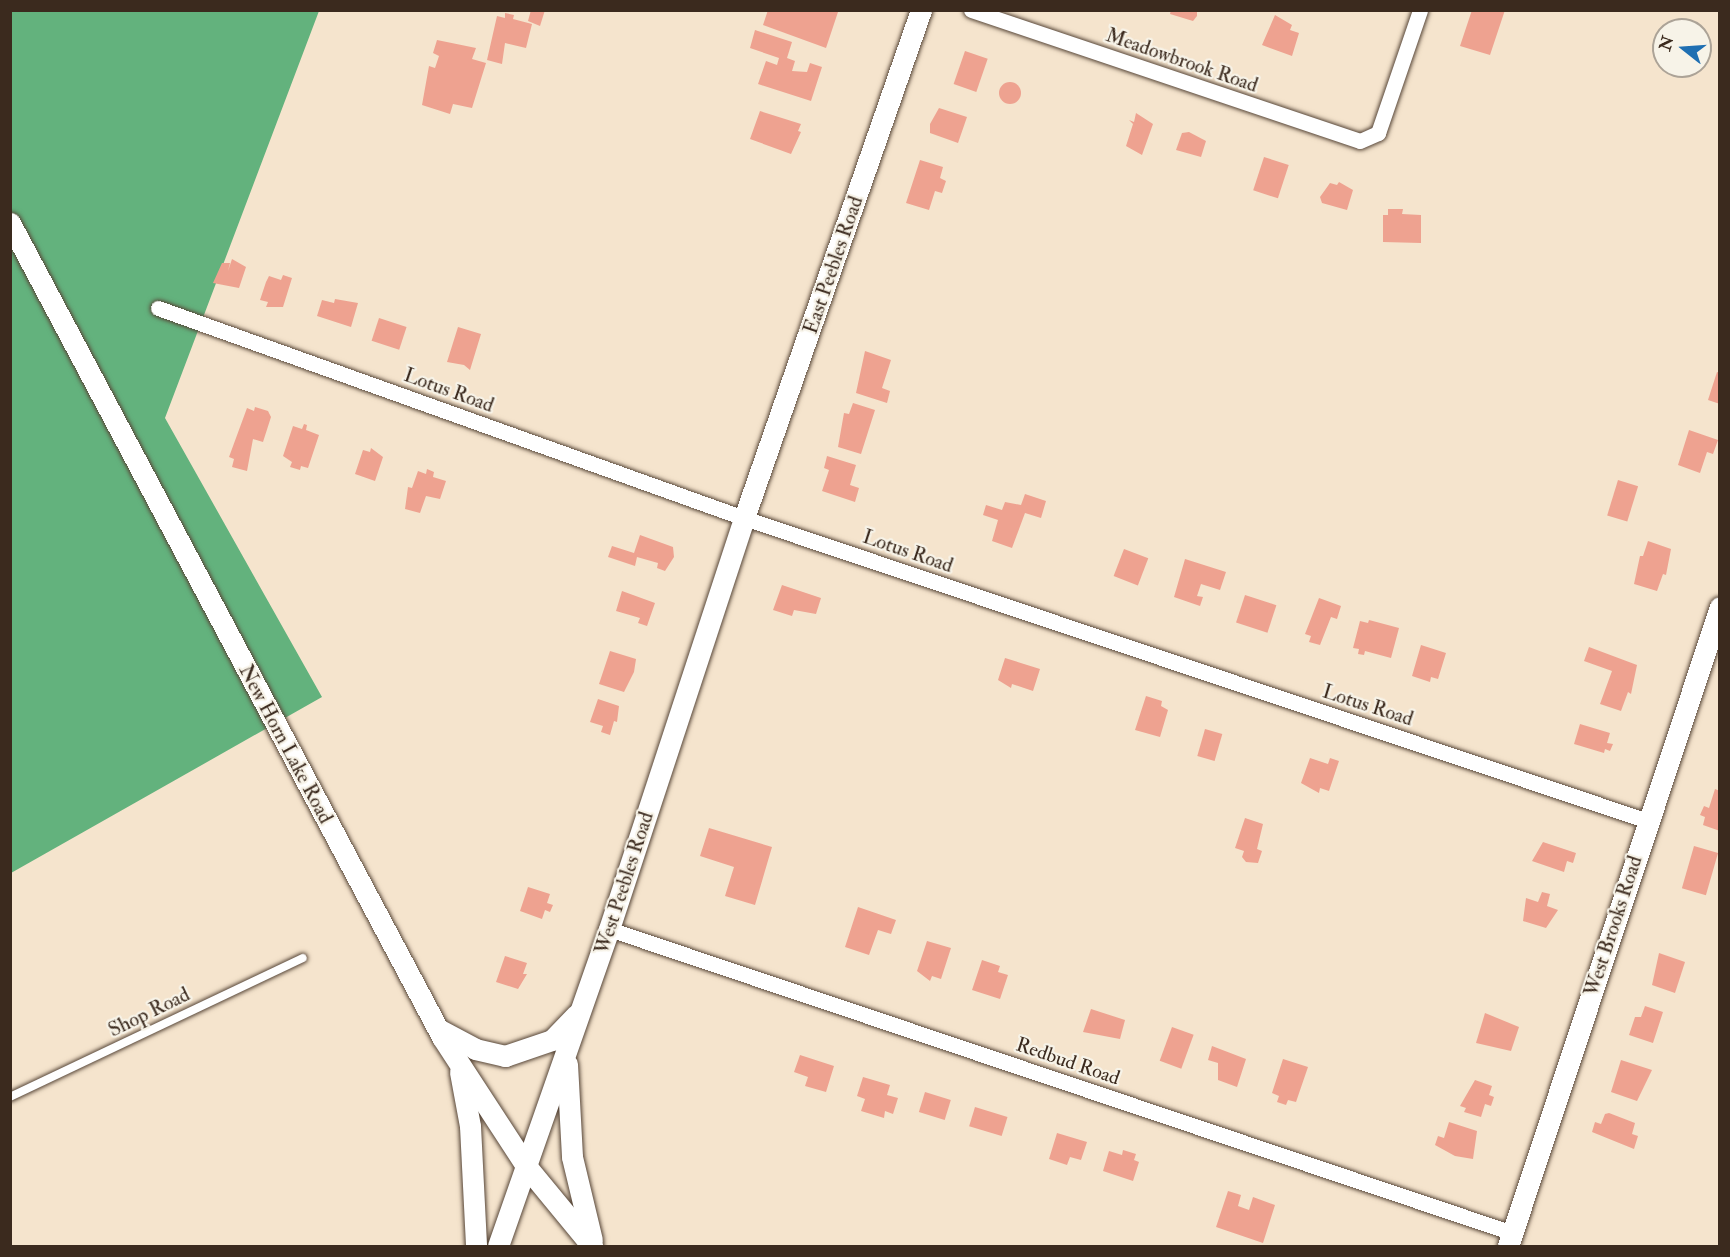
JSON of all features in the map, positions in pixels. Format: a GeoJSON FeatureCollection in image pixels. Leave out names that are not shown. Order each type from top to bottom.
{"type":"FeatureCollection","features":[{"type":"Feature","properties":{"kind":"main road","name":"East Peebles Road"},"geometry":{"type":"LineString","coordinates":[[744,518],[921,10]]}},
{"type":"Feature","properties":{"kind":"main road","name":"New Horn Lake Road"},"geometry":{"type":"LineString","coordinates":[[10,223],[438,1030],[526,1166],[593,1246]]}},
{"type":"Feature","properties":{"kind":"main road","name":"West Peebles Road"},"geometry":{"type":"LineString","coordinates":[[498,1246],[609,928],[744,518]]}},
{"type":"Feature","properties":{"kind":"main road","name":"West Brooks Road"},"geometry":{"type":"LineString","coordinates":[[1511,1240],[1719,607]]}},
{"type":"Feature","properties":{"kind":"main road"},"geometry":{"type":"LineString","coordinates":[[438,1030],[475,1048],[505,1056],[552,1040],[580,1011]]}},
{"type":"Feature","properties":{"kind":"main road"},"geometry":{"type":"LineString","coordinates":[[567,1049],[572,1157],[593,1246]]}},
{"type":"Feature","properties":{"kind":"main road"},"geometry":{"type":"LineString","coordinates":[[459,1062],[470,1126],[476,1246]]}},
{"type":"Feature","properties":{"kind":"street","name":"Meadowbrook Road"},"geometry":{"type":"LineString","coordinates":[[972,10],[1360,141],[1378,133],[1419,10]]}},
{"type":"Feature","properties":{"kind":"street","name":"Lotus Road"},"geometry":{"type":"LineString","coordinates":[[158,308],[744,518],[1648,821]]}},
{"type":"Feature","properties":{"kind":"street","name":"Redbud Road"},"geometry":{"type":"LineString","coordinates":[[609,928],[1511,1240]]}},
{"type":"Feature","properties":{"kind":"lane","name":"Shop Road"},"geometry":{"type":"LineString","coordinates":[[10,1097],[303,958]]}},
{"type":"Feature","properties":{"kind":"green space"},"geometry":{"type":"Polygon","coordinates":[[[11,11],[319,11],[165,418],[322,697],[11,873],[11,11]]]}},
{"type":"Feature","properties":{"kind":"building"},"geometry":{"type":"Polygon","coordinates":[[[531,10],[545,10],[540,26],[528,21],[531,10]]]}},
{"type":"Feature","properties":{"kind":"building"},"geometry":{"type":"Polygon","coordinates":[[[768,10],[833,10],[838,12],[826,48],[763,25],[768,10]]]}},
{"type":"Feature","properties":{"kind":"building"},"geometry":{"type":"Polygon","coordinates":[[[1171,10],[1197,10],[1197,16],[1193,21],[1170,14],[1171,10]]]}},
{"type":"Feature","properties":{"kind":"building"},"geometry":{"type":"Polygon","coordinates":[[[1472,10],[1505,10],[1490,55],[1460,46],[1472,10]]]}},
{"type":"Feature","properties":{"kind":"building"},"geometry":{"type":"Polygon","coordinates":[[[505,13],[514,15],[513,19],[532,24],[526,48],[505,43],[502,64],[487,60],[497,16],[505,18],[505,13]]]}},
{"type":"Feature","properties":{"kind":"building"},"geometry":{"type":"Polygon","coordinates":[[[1275,15],[1292,25],[1290,30],[1299,33],[1292,56],[1262,45],[1275,15]]]}},
{"type":"Feature","properties":{"kind":"building"},"geometry":{"type":"Polygon","coordinates":[[[755,30],[792,42],[787,58],[795,61],[792,71],[807,72],[810,63],[822,67],[811,101],[758,84],[766,61],[777,65],[779,58],[750,48],[755,30]]]}},
{"type":"Feature","properties":{"kind":"building"},"geometry":{"type":"Polygon","coordinates":[[[437,40],[476,48],[472,59],[486,63],[472,108],[453,104],[450,114],[422,105],[429,66],[435,68],[439,56],[433,53],[437,40]]]}},
{"type":"Feature","properties":{"kind":"building"},"geometry":{"type":"Polygon","coordinates":[[[965,51],[988,59],[976,92],[954,84],[965,51]]]}},
{"type":"Feature","properties":{"kind":"building"},"geometry":{"type":"Polygon","coordinates":[[[1010,82],[1020,89],[1021,93],[1014,103],[1010,104],[1000,97],[999,93],[1006,83],[1010,82]]]}},
{"type":"Feature","properties":{"kind":"building"},"geometry":{"type":"Polygon","coordinates":[[[939,108],[967,117],[958,143],[930,133],[930,124],[939,108]]]}},
{"type":"Feature","properties":{"kind":"building"},"geometry":{"type":"Polygon","coordinates":[[[760,111],[801,124],[798,131],[801,132],[791,154],[750,139],[760,111]]]}},
{"type":"Feature","properties":{"kind":"building"},"geometry":{"type":"Polygon","coordinates":[[[1136,113],[1153,124],[1142,155],[1126,146],[1133,124],[1129,120],[1134,122],[1136,113]]]}},
{"type":"Feature","properties":{"kind":"building"},"geometry":{"type":"Polygon","coordinates":[[[1189,132],[1206,141],[1201,157],[1176,150],[1182,133],[1189,132]]]}},
{"type":"Feature","properties":{"kind":"building"},"geometry":{"type":"Polygon","coordinates":[[[1264,157],[1289,165],[1278,198],[1253,190],[1264,157]]]}},
{"type":"Feature","properties":{"kind":"building"},"geometry":{"type":"Polygon","coordinates":[[[920,160],[943,167],[940,178],[946,181],[942,193],[935,191],[929,210],[906,203],[920,160]]]}},
{"type":"Feature","properties":{"kind":"building"},"geometry":{"type":"Polygon","coordinates":[[[1339,182],[1353,190],[1347,210],[1322,203],[1320,197],[1330,183],[1337,185],[1339,182]]]}},
{"type":"Feature","properties":{"kind":"building"},"geometry":{"type":"Polygon","coordinates":[[[1388,209],[1403,209],[1402,214],[1421,215],[1421,243],[1383,242],[1383,215],[1388,215],[1388,209]]]}},
{"type":"Feature","properties":{"kind":"building"},"geometry":{"type":"Polygon","coordinates":[[[232,259],[246,267],[239,288],[213,283],[222,263],[230,263],[228,271],[232,259]]]}},
{"type":"Feature","properties":{"kind":"building"},"geometry":{"type":"Polygon","coordinates":[[[283,275],[292,278],[283,307],[266,307],[268,302],[260,300],[269,276],[281,280],[283,275]]]}},
{"type":"Feature","properties":{"kind":"building"},"geometry":{"type":"Polygon","coordinates":[[[335,299],[358,303],[351,327],[317,316],[322,300],[334,303],[335,299]]]}},
{"type":"Feature","properties":{"kind":"building"},"geometry":{"type":"Polygon","coordinates":[[[379,318],[407,327],[399,350],[372,341],[379,318]]]}},
{"type":"Feature","properties":{"kind":"building"},"geometry":{"type":"Polygon","coordinates":[[[458,327],[481,334],[470,370],[464,365],[447,362],[458,327]]]}},
{"type":"Feature","properties":{"kind":"building"},"geometry":{"type":"Polygon","coordinates":[[[865,351],[891,360],[882,388],[890,391],[887,403],[856,393],[865,351]]]}},
{"type":"Feature","properties":{"kind":"building"},"geometry":{"type":"Polygon","coordinates":[[[1717,372],[1720,373],[1720,404],[1708,400],[1717,372]]]}},
{"type":"Feature","properties":{"kind":"building"},"geometry":{"type":"Polygon","coordinates":[[[853,403],[875,410],[861,454],[838,447],[844,413],[849,414],[853,403]]]}},
{"type":"Feature","properties":{"kind":"building"},"geometry":{"type":"Polygon","coordinates":[[[255,407],[268,411],[271,417],[263,442],[253,439],[247,471],[232,467],[234,459],[229,457],[247,408],[254,411],[255,407]]]}},
{"type":"Feature","properties":{"kind":"building"},"geometry":{"type":"Polygon","coordinates":[[[304,424],[307,425],[306,430],[319,435],[308,468],[301,466],[300,470],[290,467],[292,462],[283,456],[293,426],[302,429],[304,424]]]}},
{"type":"Feature","properties":{"kind":"building"},"geometry":{"type":"Polygon","coordinates":[[[1689,430],[1718,440],[1713,454],[1707,452],[1700,473],[1678,465],[1689,430]]]}},
{"type":"Feature","properties":{"kind":"building"},"geometry":{"type":"Polygon","coordinates":[[[371,448],[383,457],[375,481],[355,474],[363,450],[370,452],[371,448]]]}},
{"type":"Feature","properties":{"kind":"building"},"geometry":{"type":"Polygon","coordinates":[[[827,456],[856,465],[850,485],[859,488],[855,502],[822,491],[829,470],[824,468],[827,456]]]}},
{"type":"Feature","properties":{"kind":"building"},"geometry":{"type":"Polygon","coordinates":[[[427,469],[434,472],[433,477],[446,481],[440,499],[426,496],[420,513],[405,509],[408,487],[412,488],[418,471],[426,474],[427,469]]]}},
{"type":"Feature","properties":{"kind":"building"},"geometry":{"type":"Polygon","coordinates":[[[1618,480],[1638,486],[1627,522],[1607,515],[1618,480]]]}},
{"type":"Feature","properties":{"kind":"building"},"geometry":{"type":"Polygon","coordinates":[[[1025,494],[1046,501],[1041,518],[1025,513],[1012,548],[992,541],[998,520],[983,515],[986,505],[1002,510],[1005,502],[1021,505],[1025,494]]]}},
{"type":"Feature","properties":{"kind":"building"},"geometry":{"type":"Polygon","coordinates":[[[640,535],[673,547],[674,557],[665,571],[657,568],[658,563],[637,557],[635,566],[608,557],[612,546],[634,553],[640,535]]]}},
{"type":"Feature","properties":{"kind":"building"},"geometry":{"type":"Polygon","coordinates":[[[1648,541],[1671,549],[1666,575],[1663,574],[1657,591],[1634,584],[1640,556],[1643,556],[1648,541]]]}},
{"type":"Feature","properties":{"kind":"building"},"geometry":{"type":"Polygon","coordinates":[[[1124,549],[1148,558],[1138,585],[1114,576],[1124,549]]]}},
{"type":"Feature","properties":{"kind":"building"},"geometry":{"type":"Polygon","coordinates":[[[1185,559],[1226,572],[1220,590],[1201,584],[1197,596],[1203,597],[1200,606],[1174,597],[1185,559]]]}},
{"type":"Feature","properties":{"kind":"building"},"geometry":{"type":"Polygon","coordinates":[[[782,585],[821,598],[816,614],[794,610],[792,616],[773,610],[782,585]]]}},
{"type":"Feature","properties":{"kind":"building"},"geometry":{"type":"Polygon","coordinates":[[[622,591],[655,603],[647,626],[638,623],[640,618],[616,611],[622,591]]]}},
{"type":"Feature","properties":{"kind":"building"},"geometry":{"type":"Polygon","coordinates":[[[1245,595],[1276,605],[1267,633],[1236,623],[1245,595]]]}},
{"type":"Feature","properties":{"kind":"building"},"geometry":{"type":"Polygon","coordinates":[[[1319,598],[1341,606],[1337,619],[1331,617],[1320,645],[1309,642],[1311,636],[1305,634],[1319,598]]]}},
{"type":"Feature","properties":{"kind":"building"},"geometry":{"type":"Polygon","coordinates":[[[1369,620],[1399,628],[1391,658],[1365,651],[1364,655],[1358,654],[1359,649],[1353,648],[1360,621],[1368,623],[1369,620]]]}},
{"type":"Feature","properties":{"kind":"building"},"geometry":{"type":"Polygon","coordinates":[[[1421,645],[1446,653],[1438,679],[1431,677],[1430,682],[1412,676],[1421,645]]]}},
{"type":"Feature","properties":{"kind":"building"},"geometry":{"type":"Polygon","coordinates":[[[1589,647],[1637,665],[1631,694],[1628,692],[1621,711],[1600,704],[1612,671],[1584,661],[1589,647]]]}},
{"type":"Feature","properties":{"kind":"building"},"geometry":{"type":"Polygon","coordinates":[[[610,651],[636,659],[634,672],[624,692],[599,684],[610,651]]]}},
{"type":"Feature","properties":{"kind":"building"},"geometry":{"type":"Polygon","coordinates":[[[1005,658],[1040,669],[1033,691],[1012,684],[1011,688],[998,680],[1005,658]]]}},
{"type":"Feature","properties":{"kind":"building"},"geometry":{"type":"Polygon","coordinates":[[[1146,696],[1162,701],[1161,706],[1168,710],[1160,737],[1135,730],[1146,696]]]}},
{"type":"Feature","properties":{"kind":"building"},"geometry":{"type":"Polygon","coordinates":[[[598,699],[619,706],[617,722],[614,721],[610,735],[601,732],[603,726],[590,722],[598,699]]]}},
{"type":"Feature","properties":{"kind":"building"},"geometry":{"type":"Polygon","coordinates":[[[1580,724],[1610,733],[1607,743],[1613,744],[1610,751],[1605,749],[1604,753],[1574,744],[1580,724]]]}},
{"type":"Feature","properties":{"kind":"building"},"geometry":{"type":"Polygon","coordinates":[[[1205,729],[1222,734],[1215,761],[1197,756],[1205,729]]]}},
{"type":"Feature","properties":{"kind":"building"},"geometry":{"type":"Polygon","coordinates":[[[1310,758],[1328,764],[1330,758],[1339,761],[1329,791],[1320,788],[1319,793],[1301,783],[1310,758]]]}},
{"type":"Feature","properties":{"kind":"building"},"geometry":{"type":"Polygon","coordinates":[[[1715,789],[1720,791],[1720,831],[1703,825],[1705,817],[1700,815],[1704,806],[1709,808],[1715,789]]]}},
{"type":"Feature","properties":{"kind":"building"},"geometry":{"type":"Polygon","coordinates":[[[1245,818],[1263,824],[1257,849],[1262,851],[1258,863],[1246,862],[1242,857],[1244,851],[1235,848],[1245,818]]]}},
{"type":"Feature","properties":{"kind":"building"},"geometry":{"type":"Polygon","coordinates":[[[709,828],[772,847],[755,905],[725,896],[734,867],[700,856],[709,828]]]}},
{"type":"Feature","properties":{"kind":"building"},"geometry":{"type":"Polygon","coordinates":[[[1543,842],[1576,853],[1573,863],[1567,861],[1564,872],[1532,861],[1543,842]]]}},
{"type":"Feature","properties":{"kind":"building"},"geometry":{"type":"Polygon","coordinates":[[[1694,846],[1718,853],[1706,895],[1682,888],[1694,846]]]}},
{"type":"Feature","properties":{"kind":"building"},"geometry":{"type":"Polygon","coordinates":[[[528,887],[550,894],[547,903],[553,905],[550,912],[545,910],[542,919],[520,911],[528,887]]]}},
{"type":"Feature","properties":{"kind":"building"},"geometry":{"type":"Polygon","coordinates":[[[1542,892],[1550,894],[1547,906],[1558,910],[1546,928],[1523,921],[1526,898],[1538,902],[1542,892]]]}},
{"type":"Feature","properties":{"kind":"building"},"geometry":{"type":"Polygon","coordinates":[[[858,907],[896,920],[891,934],[878,930],[869,955],[845,947],[858,907]]]}},
{"type":"Feature","properties":{"kind":"building"},"geometry":{"type":"Polygon","coordinates":[[[927,941],[951,948],[941,979],[932,976],[930,981],[917,971],[927,941]]]}},
{"type":"Feature","properties":{"kind":"building"},"geometry":{"type":"Polygon","coordinates":[[[1659,953],[1685,962],[1675,993],[1652,985],[1659,953]]]}},
{"type":"Feature","properties":{"kind":"building"},"geometry":{"type":"Polygon","coordinates":[[[505,956],[527,963],[523,974],[527,974],[518,989],[496,982],[505,956]]]}},
{"type":"Feature","properties":{"kind":"building"},"geometry":{"type":"Polygon","coordinates":[[[982,960],[1000,966],[998,972],[1008,975],[1000,999],[972,990],[982,960]]]}},
{"type":"Feature","properties":{"kind":"building"},"geometry":{"type":"Polygon","coordinates":[[[1645,1006],[1663,1012],[1653,1043],[1629,1035],[1635,1017],[1641,1017],[1645,1006]]]}},
{"type":"Feature","properties":{"kind":"building"},"geometry":{"type":"Polygon","coordinates":[[[1091,1009],[1125,1020],[1120,1039],[1083,1032],[1091,1009]]]}},
{"type":"Feature","properties":{"kind":"building"},"geometry":{"type":"Polygon","coordinates":[[[1485,1013],[1519,1027],[1511,1051],[1476,1043],[1485,1013]]]}},
{"type":"Feature","properties":{"kind":"building"},"geometry":{"type":"Polygon","coordinates":[[[1172,1027],[1194,1035],[1181,1069],[1160,1061],[1172,1027]]]}},
{"type":"Feature","properties":{"kind":"building"},"geometry":{"type":"Polygon","coordinates":[[[1212,1046],[1246,1059],[1237,1087],[1218,1080],[1218,1063],[1208,1060],[1212,1046]]]}},
{"type":"Feature","properties":{"kind":"building"},"geometry":{"type":"Polygon","coordinates":[[[800,1055],[834,1066],[826,1092],[805,1086],[808,1077],[794,1072],[800,1055]]]}},
{"type":"Feature","properties":{"kind":"building"},"geometry":{"type":"Polygon","coordinates":[[[1283,1059],[1308,1067],[1296,1102],[1288,1100],[1286,1105],[1277,1102],[1279,1096],[1272,1093],[1283,1059]]]}},
{"type":"Feature","properties":{"kind":"building"},"geometry":{"type":"Polygon","coordinates":[[[1621,1060],[1652,1070],[1637,1101],[1611,1092],[1621,1060]]]}},
{"type":"Feature","properties":{"kind":"building"},"geometry":{"type":"Polygon","coordinates":[[[863,1077],[890,1085],[887,1095],[898,1098],[893,1114],[885,1111],[884,1118],[861,1111],[865,1099],[857,1096],[863,1077]]]}},
{"type":"Feature","properties":{"kind":"building"},"geometry":{"type":"Polygon","coordinates":[[[1475,1080],[1492,1086],[1489,1095],[1494,1097],[1491,1106],[1485,1104],[1481,1117],[1464,1112],[1466,1108],[1460,1106],[1475,1080]]]}},
{"type":"Feature","properties":{"kind":"building"},"geometry":{"type":"Polygon","coordinates":[[[925,1092],[951,1100],[945,1120],[919,1112],[925,1092]]]}},
{"type":"Feature","properties":{"kind":"building"},"geometry":{"type":"Polygon","coordinates":[[[975,1107],[1008,1117],[1002,1136],[969,1126],[975,1107]]]}},
{"type":"Feature","properties":{"kind":"building"},"geometry":{"type":"Polygon","coordinates":[[[1609,1113],[1635,1123],[1632,1134],[1638,1136],[1634,1149],[1592,1132],[1595,1122],[1601,1124],[1605,1114],[1609,1113]]]}},
{"type":"Feature","properties":{"kind":"building"},"geometry":{"type":"Polygon","coordinates":[[[1449,1122],[1477,1131],[1473,1159],[1455,1156],[1435,1145],[1438,1136],[1444,1138],[1449,1122]]]}},
{"type":"Feature","properties":{"kind":"building"},"geometry":{"type":"Polygon","coordinates":[[[1057,1133],[1087,1142],[1081,1160],[1070,1157],[1067,1165],[1049,1159],[1057,1133]]]}},
{"type":"Feature","properties":{"kind":"building"},"geometry":{"type":"Polygon","coordinates":[[[1123,1150],[1136,1154],[1134,1160],[1139,1162],[1133,1181],[1103,1171],[1109,1151],[1122,1155],[1123,1150]]]}},
{"type":"Feature","properties":{"kind":"building"},"geometry":{"type":"Polygon","coordinates":[[[1228,1191],[1241,1195],[1238,1206],[1249,1210],[1253,1197],[1275,1205],[1263,1243],[1216,1227],[1228,1191]]]}}]}
